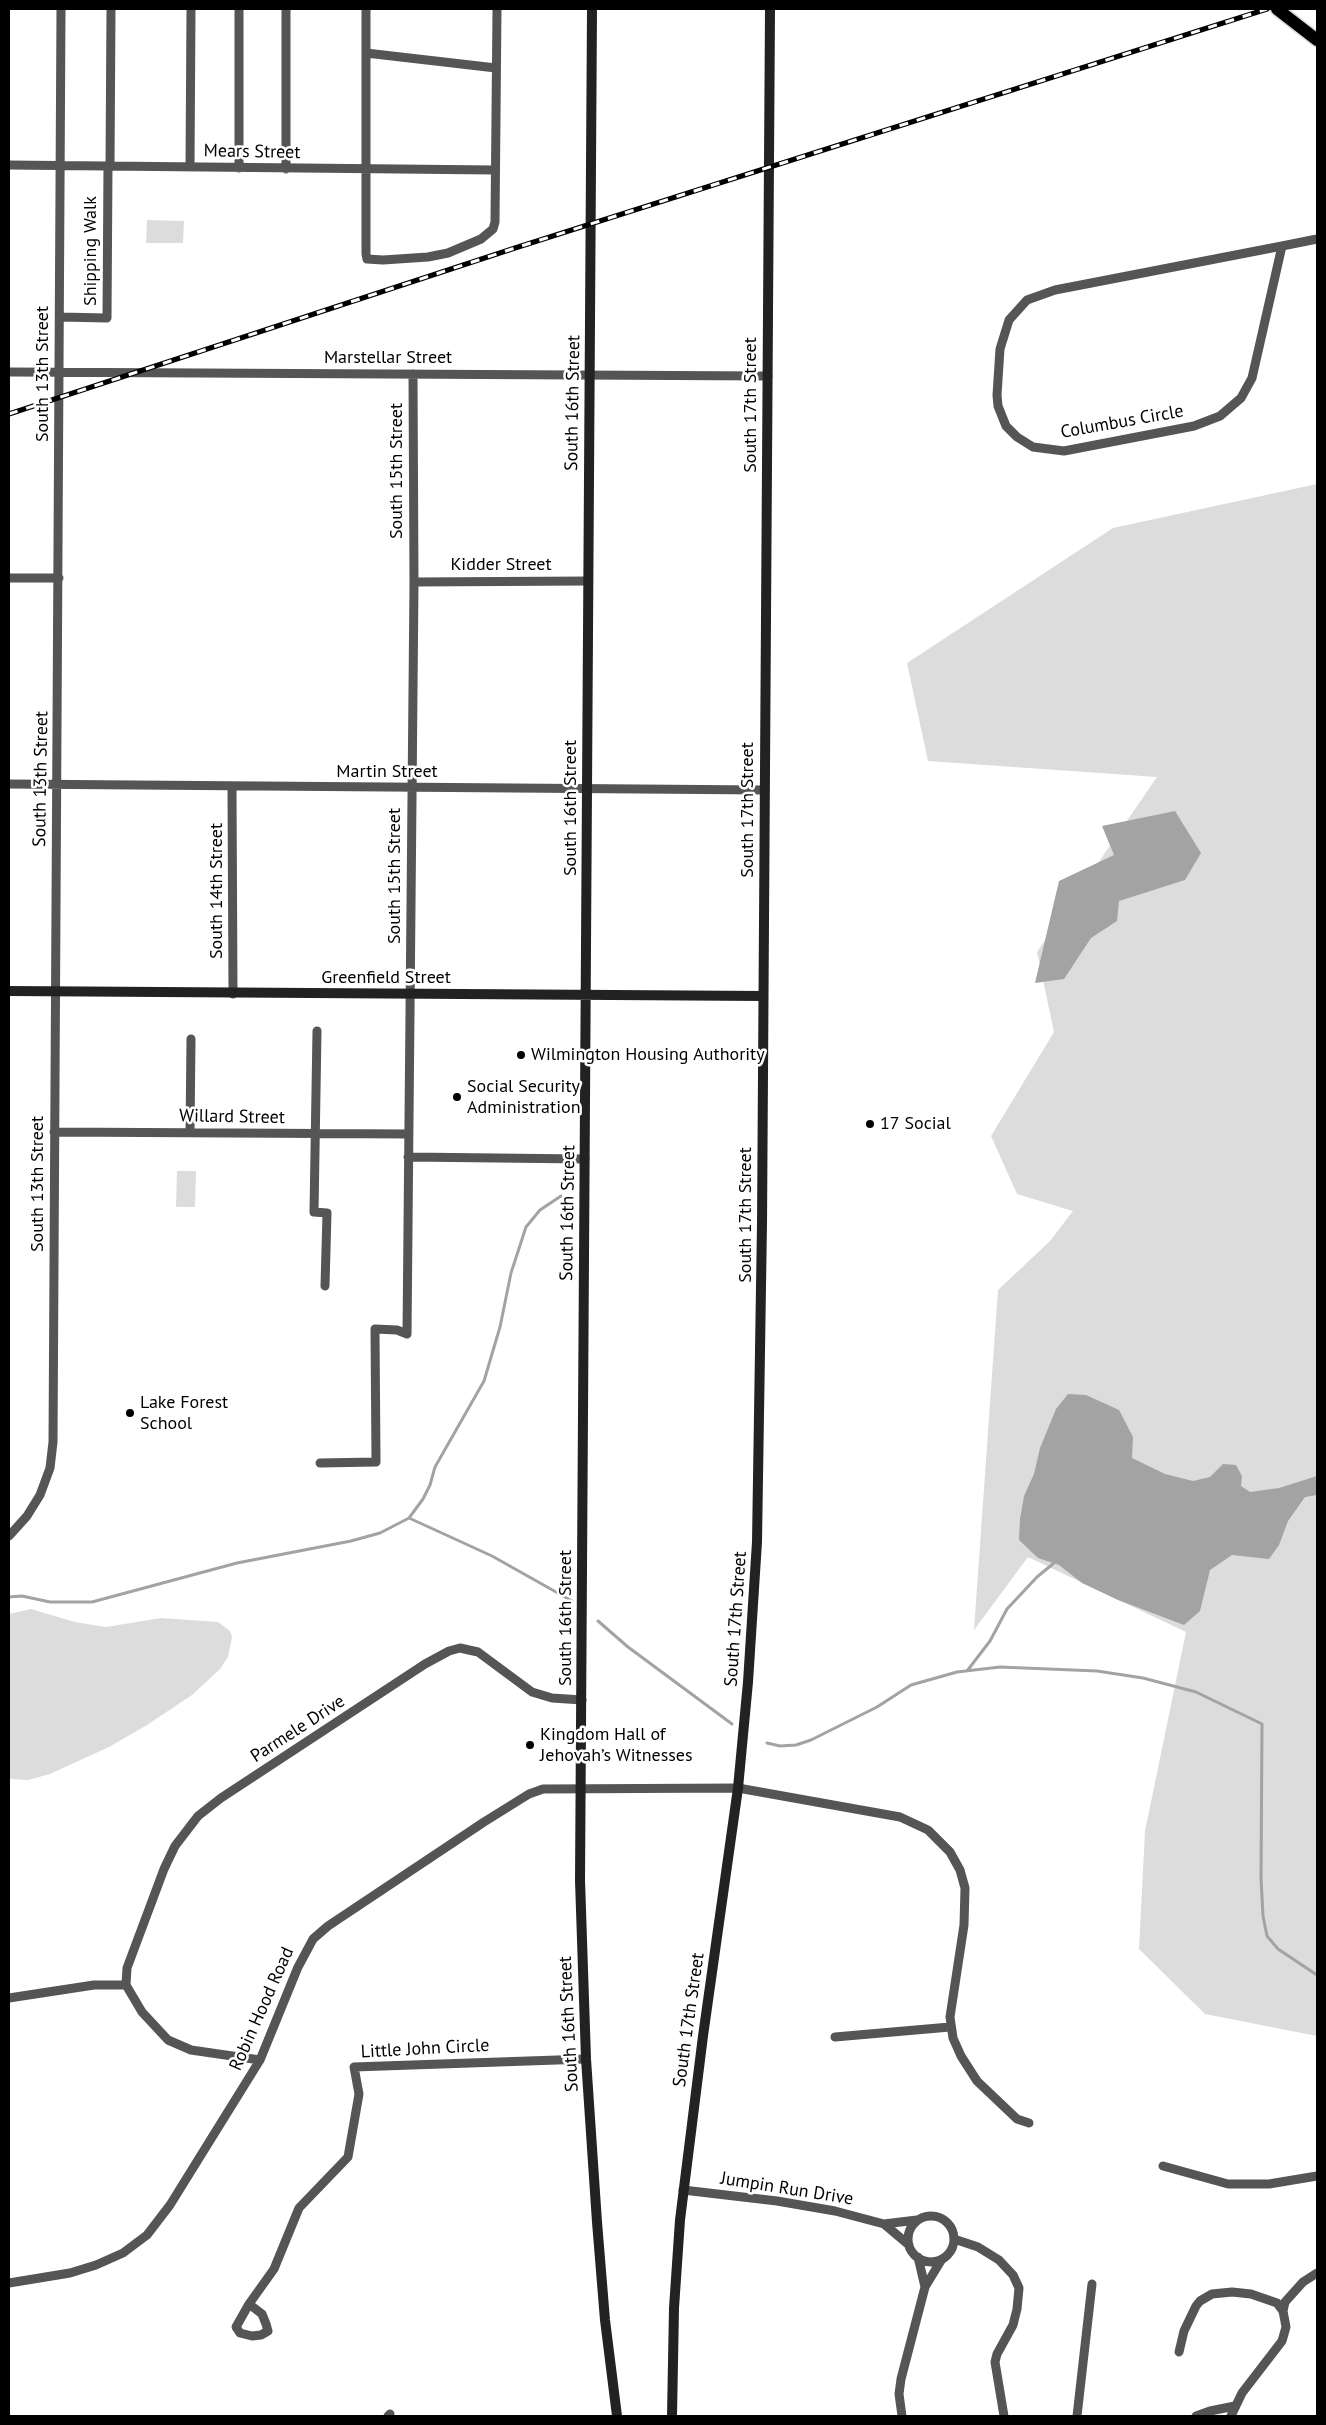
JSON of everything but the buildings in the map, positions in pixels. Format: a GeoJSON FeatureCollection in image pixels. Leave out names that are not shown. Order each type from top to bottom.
{"type":"FeatureCollection","features":[{"type":"Feature","properties":{"kind":"main road","name":"South 16th Street"},"geometry":{"type":"LineString","coordinates":[[592,9],[580,1880],[586,2059],[604,2310],[618,2416]]}},
{"type":"Feature","properties":{"kind":"main road","name":"South 17th Street"},"geometry":{"type":"LineString","coordinates":[[672,2416],[676,2281],[684,2190],[738,1788],[749,1673],[759,1483],[770,9]]}},
{"type":"Feature","properties":{"kind":"main road"},"geometry":{"type":"LineString","coordinates":[[1277,9],[1317,40]]}},
{"type":"Feature","properties":{"kind":"main road","name":"Greenfield Street"},"geometry":{"type":"LineString","coordinates":[[9,991],[234,994],[763,996]]}},
{"type":"Feature","properties":{"kind":"street","name":"South 13th Street"},"geometry":{"type":"LineString","coordinates":[[9,1536],[37,1502],[47,1478],[51,1458],[59,578],[61,9]]}},
{"type":"Feature","properties":{"kind":"street","name":"Shipping Walk"},"geometry":{"type":"LineString","coordinates":[[60,318],[107,318],[110,9]]}},
{"type":"Feature","properties":{"kind":"street"},"geometry":{"type":"LineString","coordinates":[[190,168],[191,9]]}},
{"type":"Feature","properties":{"kind":"street"},"geometry":{"type":"LineString","coordinates":[[239,168],[240,9]]}},
{"type":"Feature","properties":{"kind":"street"},"geometry":{"type":"LineString","coordinates":[[286,9],[286,169]]}},
{"type":"Feature","properties":{"kind":"street"},"geometry":{"type":"LineString","coordinates":[[366,9],[366,254],[367,259],[383,260],[428,257],[466,247],[489,234],[495,222],[497,9]]}},
{"type":"Feature","properties":{"kind":"street"},"geometry":{"type":"LineString","coordinates":[[366,53],[496,68]]}},
{"type":"Feature","properties":{"kind":"street","name":"Mears Street"},"geometry":{"type":"LineString","coordinates":[[9,165],[495,170]]}},
{"type":"Feature","properties":{"kind":"street","name":"Columbus Circle"},"geometry":{"type":"LineString","coordinates":[[1282,246],[1252,378],[1242,398],[1220,416],[1194,426],[1064,451],[1033,447],[1006,426],[998,406],[997,395],[1000,349],[1009,320],[1027,300],[1055,290],[1317,239]]}},
{"type":"Feature","properties":{"kind":"street","name":"Marstellar Street"},"geometry":{"type":"LineString","coordinates":[[9,372],[768,376]]}},
{"type":"Feature","properties":{"kind":"street","name":"South 15th Street"},"geometry":{"type":"LineString","coordinates":[[320,1463],[376,1462],[375,1329],[397,1330],[407,1334],[411,994],[410,788],[414,582],[413,374]]}},
{"type":"Feature","properties":{"kind":"street"},"geometry":{"type":"LineString","coordinates":[[9,578],[59,578]]}},
{"type":"Feature","properties":{"kind":"street","name":"Kidder Street"},"geometry":{"type":"LineString","coordinates":[[414,582],[588,581]]}},
{"type":"Feature","properties":{"kind":"street","name":"Martin Street"},"geometry":{"type":"LineString","coordinates":[[9,784],[232,788],[765,790]]}},
{"type":"Feature","properties":{"kind":"street","name":"South 14th Street"},"geometry":{"type":"LineString","coordinates":[[232,788],[234,994]]}},
{"type":"Feature","properties":{"kind":"street"},"geometry":{"type":"LineString","coordinates":[[317,1031],[314,1212],[327,1213],[325,1286]]}},
{"type":"Feature","properties":{"kind":"street"},"geometry":{"type":"LineString","coordinates":[[190,1133],[191,1039]]}},
{"type":"Feature","properties":{"kind":"street","name":"Willard Street"},"geometry":{"type":"LineString","coordinates":[[54,1132],[408,1134]]}},
{"type":"Feature","properties":{"kind":"street"},"geometry":{"type":"LineString","coordinates":[[408,1157],[585,1158]]}},
{"type":"Feature","properties":{"kind":"street","name":"Parmele Drive"},"geometry":{"type":"LineString","coordinates":[[126,1985],[127,1968],[164,1869],[175,1846],[198,1816],[230,1792],[433,1659],[449,1651],[470,1649],[486,1657],[520,1685],[532,1692],[552,1698],[582,1700]]}},
{"type":"Feature","properties":{"kind":"street","name":"Robin Hood Road"},"geometry":{"type":"LineString","coordinates":[[9,2283],[70,2273],[96,2265],[123,2253],[143,2239],[170,2205],[260,2060],[298,1967],[313,1939],[328,1926],[529,1794],[542,1789],[738,1788],[900,1817],[928,1830],[940,1840],[960,1870],[965,1888],[964,1925],[950,2027]]}},
{"type":"Feature","properties":{"kind":"street"},"geometry":{"type":"LineString","coordinates":[[9,1998],[94,1985],[126,1985],[142,2012],[168,2040],[191,2050],[260,2060]]}},
{"type":"Feature","properties":{"kind":"street"},"geometry":{"type":"LineString","coordinates":[[835,2037],[950,2027],[961,2056],[977,2080],[1017,2119],[1029,2123]]}},
{"type":"Feature","properties":{"kind":"street","name":"Little John Circle"},"geometry":{"type":"LineString","coordinates":[[249,2304],[274,2269],[299,2208],[348,2157],[359,2094],[354,2067],[586,2059]]}},
{"type":"Feature","properties":{"kind":"street"},"geometry":{"type":"LineString","coordinates":[[1163,2166],[1228,2184],[1269,2184],[1317,2176]]}},
{"type":"Feature","properties":{"kind":"street","name":"Jumpin Run Drive"},"geometry":{"type":"LineString","coordinates":[[684,2190],[776,2201],[835,2211],[884,2224],[917,2220],[931,2216],[942,2219],[951,2228],[954,2239],[950,2250],[925,2286],[901,2379],[900,2407],[902,2416]]}},
{"type":"Feature","properties":{"kind":"street"},"geometry":{"type":"LineString","coordinates":[[909,2245],[909,2232],[917,2220]]}},
{"type":"Feature","properties":{"kind":"street","name":"Jumpin Run Drive"},"geometry":{"type":"LineString","coordinates":[[884,2224],[909,2245],[918,2257],[925,2286]]}},
{"type":"Feature","properties":{"kind":"street"},"geometry":{"type":"LineString","coordinates":[[954,2239],[978,2247],[999,2260],[1014,2275],[1019,2288],[1013,2325],[996,2354],[995,2362],[1004,2416]]}},
{"type":"Feature","properties":{"kind":"street"},"geometry":{"type":"LineString","coordinates":[[918,2257],[930,2262],[942,2259]]}},
{"type":"Feature","properties":{"kind":"street"},"geometry":{"type":"LineString","coordinates":[[1283,2311],[1292,2292],[1317,2273]]}},
{"type":"Feature","properties":{"kind":"street"},"geometry":{"type":"LineString","coordinates":[[1077,2416],[1092,2284]]}},
{"type":"Feature","properties":{"kind":"street"},"geometry":{"type":"LineString","coordinates":[[1179,2352],[1184,2331],[1196,2306],[1200,2301],[1212,2294],[1232,2292],[1251,2294],[1277,2304],[1283,2311],[1286,2320],[1282,2341],[1266,2364],[1248,2384],[1235,2406],[1232,2416]]}},
{"type":"Feature","properties":{"kind":"street"},"geometry":{"type":"LineString","coordinates":[[1196,2416],[1235,2406]]}},
{"type":"Feature","properties":{"kind":"shaded area"},"geometry":{"type":"Polygon","coordinates":[[[147,220],[184,221],[183,243],[146,243],[147,220]]]}},
{"type":"Feature","properties":{"kind":"shaded area"},"geometry":{"type":"Polygon","coordinates":[[[1317,484],[1317,2036],[1205,2014],[1139,1949],[1145,1831],[1186,1632],[1028,1557],[974,1630],[998,1290],[1050,1241],[1073,1211],[1017,1194],[991,1136],[1054,1032],[1037,952],[1157,777],[928,761],[907,663],[1113,528],[1317,484]]]}},
{"type":"Feature","properties":{"kind":"shaded area"},"geometry":{"type":"Polygon","coordinates":[[[1175,811],[1201,853],[1185,880],[1119,901],[1117,921],[1091,938],[1064,979],[1035,983],[1059,881],[1114,855],[1102,826],[1175,811]]]}},
{"type":"Feature","properties":{"kind":"shaded area"},"geometry":{"type":"Polygon","coordinates":[[[177,1171],[196,1171],[195,1207],[176,1207],[177,1171]]]}},
{"type":"Feature","properties":{"kind":"shaded area"},"geometry":{"type":"Polygon","coordinates":[[[1068,1394],[1086,1395],[1119,1410],[1133,1437],[1132,1458],[1165,1474],[1193,1481],[1210,1477],[1223,1464],[1236,1465],[1242,1476],[1241,1486],[1250,1492],[1279,1488],[1317,1476],[1317,1495],[1305,1497],[1288,1521],[1279,1545],[1269,1559],[1232,1555],[1210,1570],[1200,1611],[1184,1625],[1118,1600],[1082,1583],[1059,1565],[1038,1558],[1019,1540],[1024,1496],[1034,1474],[1040,1448],[1056,1409],[1068,1394]]]}},
{"type":"Feature","properties":{"kind":"shaded area"},"geometry":{"type":"Polygon","coordinates":[[[31,1609],[75,1622],[106,1627],[161,1618],[218,1622],[230,1631],[232,1637],[228,1657],[220,1669],[192,1695],[147,1725],[109,1747],[50,1774],[28,1780],[10,1779],[9,1614],[31,1609]]]}},
{"type":"Feature","properties":{"kind":"waterway"},"geometry":{"type":"LineString","coordinates":[[9,1597],[22,1596],[50,1602],[92,1602],[237,1563],[351,1541],[380,1533],[409,1518],[423,1499],[430,1485],[435,1467],[484,1381],[500,1327],[511,1273],[526,1227],[540,1210],[561,1196]]}},
{"type":"Feature","properties":{"kind":"waterway"},"geometry":{"type":"LineString","coordinates":[[409,1518],[492,1556],[572,1601]]}},
{"type":"Feature","properties":{"kind":"waterway"},"geometry":{"type":"LineString","coordinates":[[967,1671],[990,1641],[1007,1609],[1037,1577],[1054,1563]]}},
{"type":"Feature","properties":{"kind":"waterway"},"geometry":{"type":"LineString","coordinates":[[598,1621],[628,1647],[732,1724]]}},
{"type":"Feature","properties":{"kind":"waterway"},"geometry":{"type":"LineString","coordinates":[[767,1743],[780,1746],[796,1745],[811,1740],[877,1707],[911,1685],[957,1672],[1000,1667],[1097,1671],[1143,1678],[1196,1692],[1262,1724],[1261,1878],[1263,1916],[1267,1936],[1278,1949],[1317,1975]]}},
{"type":"Feature","properties":{"kind":"railway"},"geometry":{"type":"LineString","coordinates":[[9,414],[515,248],[1267,9]]}},
{"type":"Feature","properties":{"kind":"place","name":"Wilmington Housing Authority"},"geometry":{"type":"Point","coordinates":[521,1055]}},
{"type":"Feature","properties":{"kind":"place","name":"Social Security Administration"},"geometry":{"type":"Point","coordinates":[457,1097]}},
{"type":"Feature","properties":{"kind":"place","name":"17 Social"},"geometry":{"type":"Point","coordinates":[870,1124]}},
{"type":"Feature","properties":{"kind":"place","name":"Lake Forest School"},"geometry":{"type":"Point","coordinates":[130,1413]}},
{"type":"Feature","properties":{"kind":"place","name":"Kingdom Hall of Jehovah’s Witnesses"},"geometry":{"type":"Point","coordinates":[530,1745]}}]}
